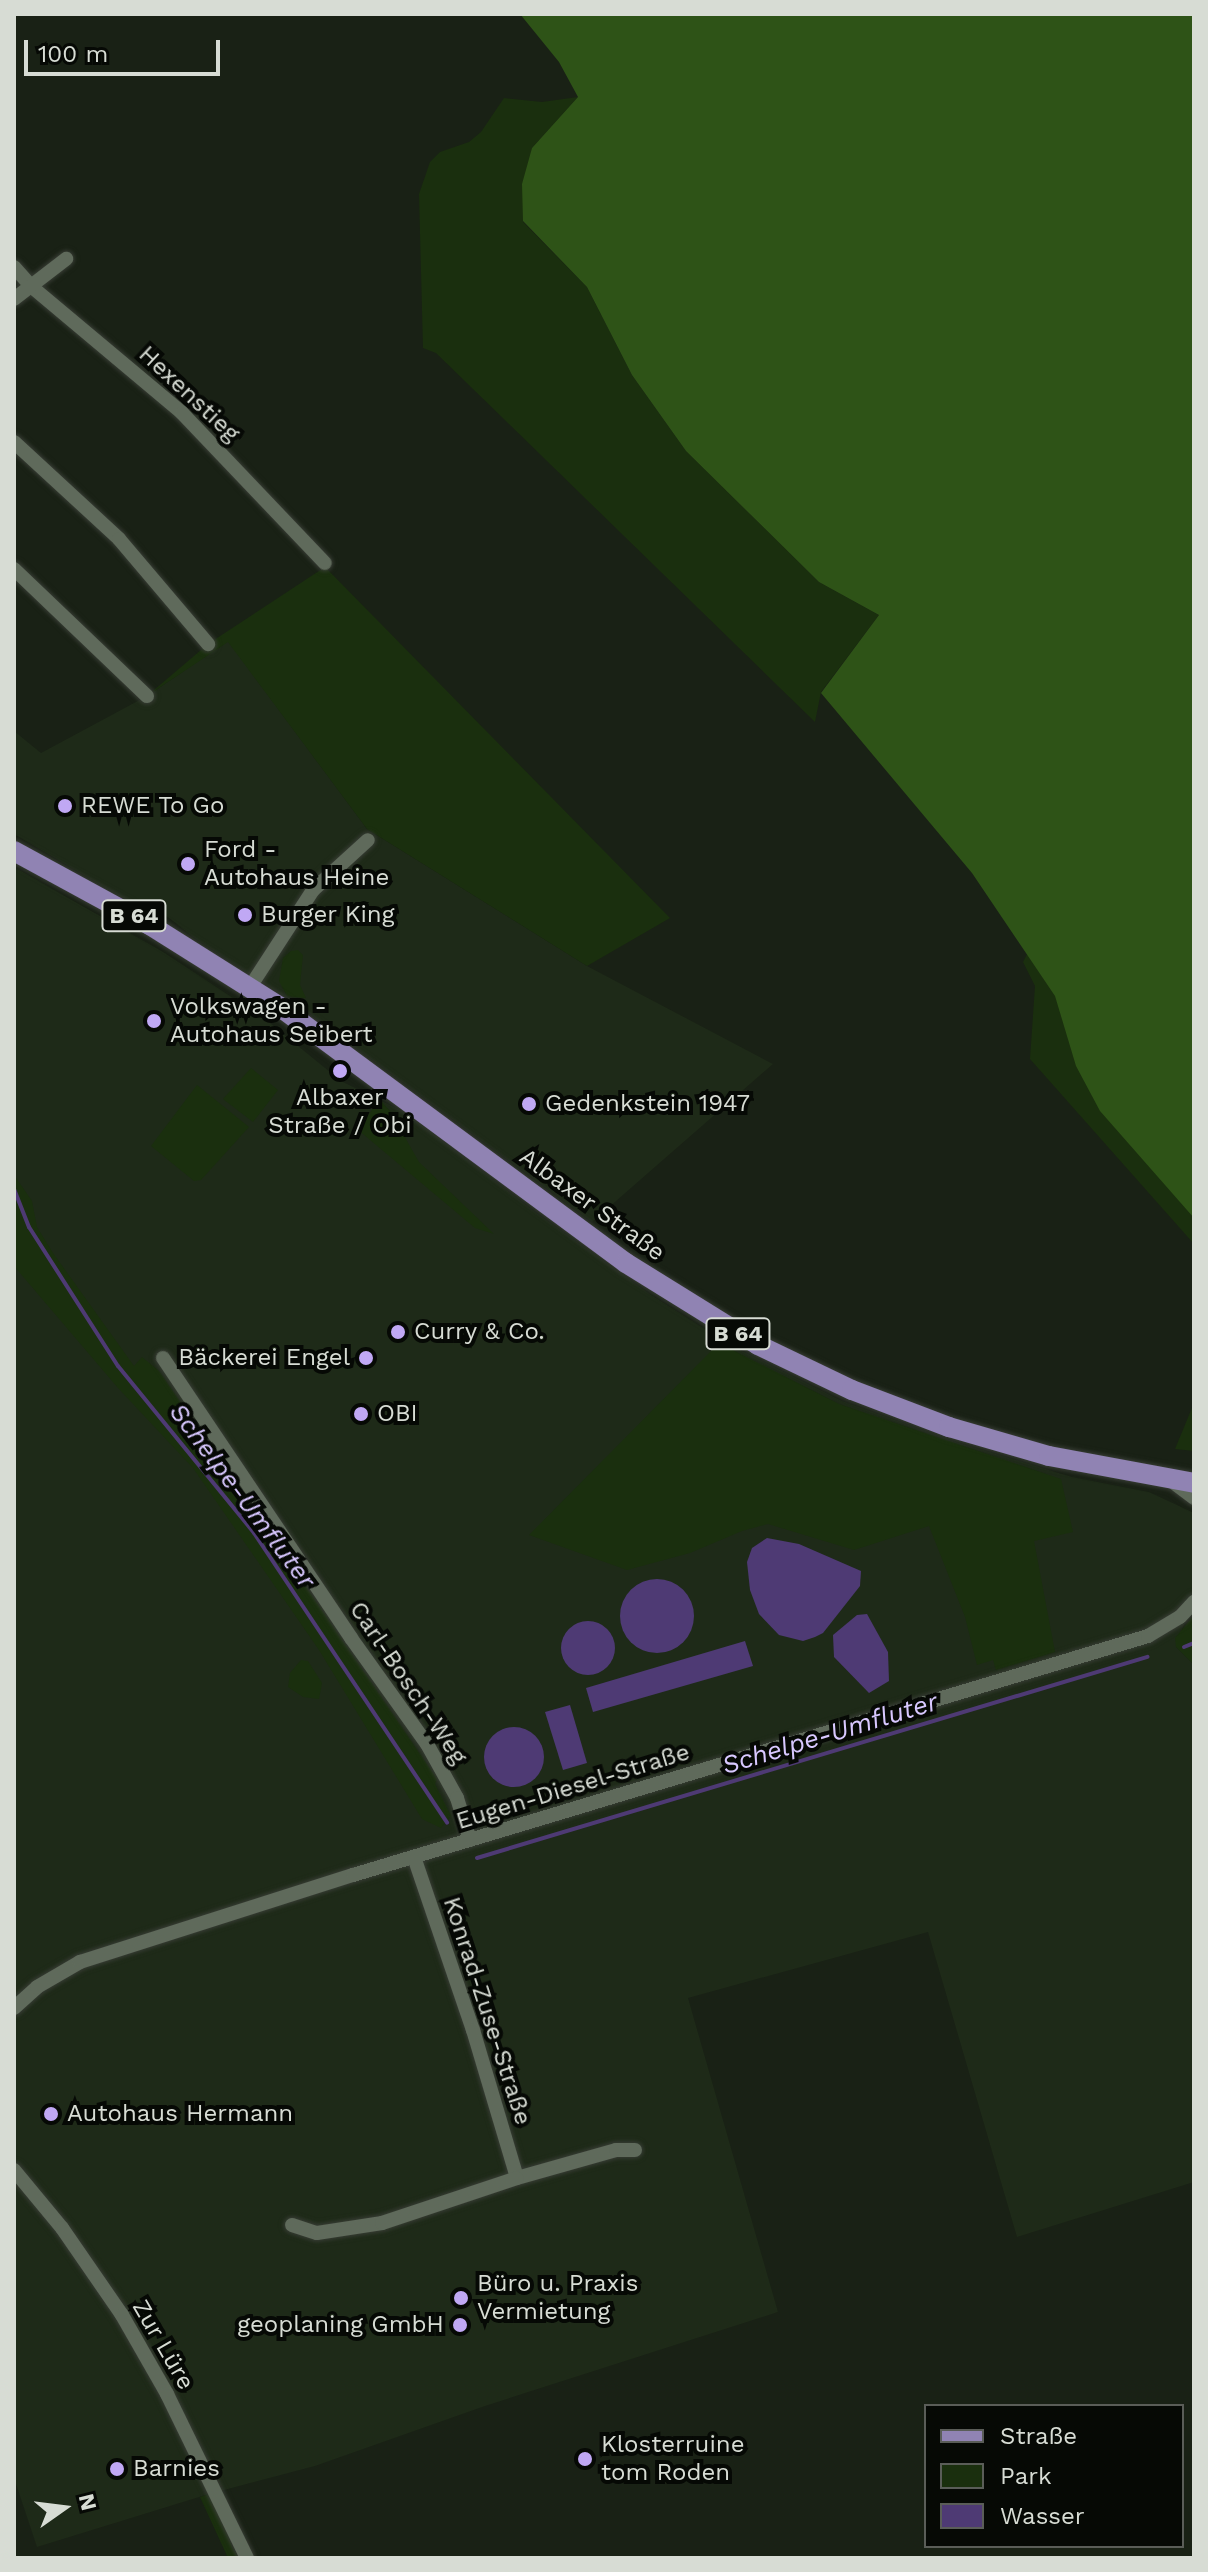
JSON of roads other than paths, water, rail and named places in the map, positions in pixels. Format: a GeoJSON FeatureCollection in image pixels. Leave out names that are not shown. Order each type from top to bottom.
{"type":"FeatureCollection","features":[{"type":"Feature","properties":{"kind":"main road","name":"Albaxer Straße"},"geometry":{"type":"LineString","coordinates":[[14,851],[150,925],[250,987],[394,1089],[626,1263],[758,1345],[852,1390],[949,1427],[1049,1456],[1194,1483]]}},
{"type":"Feature","properties":{"kind":"street"},"geometry":{"type":"LineString","coordinates":[[14,299],[66,259]]}},
{"type":"Feature","properties":{"kind":"street","name":"Hexenstieg"},"geometry":{"type":"LineString","coordinates":[[14,267],[32,287],[182,413],[325,563]]}},
{"type":"Feature","properties":{"kind":"street"},"geometry":{"type":"LineString","coordinates":[[14,442],[119,539],[208,644]]}},
{"type":"Feature","properties":{"kind":"street"},"geometry":{"type":"LineString","coordinates":[[14,569],[147,696]]}},
{"type":"Feature","properties":{"kind":"street"},"geometry":{"type":"LineString","coordinates":[[250,987],[313,890],[368,840]]}},
{"type":"Feature","properties":{"kind":"street","name":"Carl-Bosch-Weg"},"geometry":{"type":"LineString","coordinates":[[163,1358],[351,1638],[427,1744],[457,1798],[470,1840]]}},
{"type":"Feature","properties":{"kind":"street"},"geometry":{"type":"LineString","coordinates":[[1169,1479],[1194,1498]]}},
{"type":"Feature","properties":{"kind":"street","name":"Eugen-Diesel-Straße"},"geometry":{"type":"LineString","coordinates":[[14,2008],[37,1987],[80,1962],[414,1857],[1148,1636],[1180,1617],[1194,1602]]}},
{"type":"Feature","properties":{"kind":"street","name":"Konrad-Zuse-Straße"},"geometry":{"type":"LineString","coordinates":[[414,1857],[478,2045],[517,2178]]}},
{"type":"Feature","properties":{"kind":"street"},"geometry":{"type":"LineString","coordinates":[[292,2225],[317,2233],[382,2223],[517,2178],[616,2150],[635,2150]]}},
{"type":"Feature","properties":{"kind":"street","name":"Zur Lüre"},"geometry":{"type":"LineString","coordinates":[[14,2170],[62,2228],[122,2315],[167,2394],[247,2558]]}},
{"type":"Feature","properties":{"kind":"water"},"geometry":{"type":"Polygon","coordinates":[[[767,1538],[799,1544],[861,1571],[860,1586],[823,1633],[803,1641],[779,1635],[759,1614],[750,1590],[747,1562],[752,1548],[767,1538]]]}},
{"type":"Feature","properties":{"kind":"water"},"geometry":{"type":"Polygon","coordinates":[[[657,1579],[671,1582],[683,1590],[691,1602],[694,1616],[691,1630],[683,1642],[671,1650],[657,1653],[643,1650],[631,1642],[623,1630],[620,1616],[623,1602],[631,1590],[643,1582],[657,1579]]]}},
{"type":"Feature","properties":{"kind":"water"},"geometry":{"type":"Polygon","coordinates":[[[867,1614],[888,1652],[889,1681],[869,1693],[834,1657],[833,1635],[857,1615],[867,1614]]]}},
{"type":"Feature","properties":{"kind":"water"},"geometry":{"type":"Polygon","coordinates":[[[588,1621],[607,1629],[615,1648],[607,1667],[588,1675],[569,1667],[561,1648],[569,1629],[588,1621]]]}},
{"type":"Feature","properties":{"kind":"water"},"geometry":{"type":"Polygon","coordinates":[[[745,1641],[753,1666],[593,1712],[586,1688],[745,1641]]]}},
{"type":"Feature","properties":{"kind":"water"},"geometry":{"type":"Polygon","coordinates":[[[570,1705],[587,1763],[563,1770],[545,1712],[570,1705]]]}},
{"type":"Feature","properties":{"kind":"water"},"geometry":{"type":"Polygon","coordinates":[[[514,1727],[525,1729],[535,1736],[542,1746],[542,1768],[535,1778],[525,1785],[514,1787],[503,1785],[493,1778],[486,1768],[484,1757],[486,1746],[493,1736],[503,1729],[514,1727]]]}},
{"type":"Feature","properties":{"kind":"waterway","name":"Schelpe-Umfluter"},"geometry":{"type":"LineString","coordinates":[[14,1189],[29,1227],[118,1366],[254,1533],[447,1822]]}},
{"type":"Feature","properties":{"kind":"waterway","name":"Schelpe-Umfluter"},"geometry":{"type":"LineString","coordinates":[[1184,1647],[1194,1643]]}},
{"type":"Feature","properties":{"kind":"waterway","name":"Schelpe-Umfluter"},"geometry":{"type":"LineString","coordinates":[[477,1858],[1147,1657]]}},
{"type":"Feature","properties":{"kind":"place","name":"REWE To Go"},"geometry":{"type":"Point","coordinates":[65,806]}},
{"type":"Feature","properties":{"kind":"place","name":"Ford - Autohaus Heine"},"geometry":{"type":"Point","coordinates":[188,864]}},
{"type":"Feature","properties":{"kind":"place","name":"Burger King"},"geometry":{"type":"Point","coordinates":[245,915]}},
{"type":"Feature","properties":{"kind":"place","name":"Volkswagen - Autohaus Seibert"},"geometry":{"type":"Point","coordinates":[154,1021]}},
{"type":"Feature","properties":{"kind":"place","name":"Albaxer Straße / Obi"},"geometry":{"type":"Point","coordinates":[340,1071]}},
{"type":"Feature","properties":{"kind":"place","name":"Gedenkstein 1947"},"geometry":{"type":"Point","coordinates":[529,1104]}},
{"type":"Feature","properties":{"kind":"place","name":"Curry & Co."},"geometry":{"type":"Point","coordinates":[398,1332]}},
{"type":"Feature","properties":{"kind":"place","name":"Bäckerei Engel"},"geometry":{"type":"Point","coordinates":[366,1358]}},
{"type":"Feature","properties":{"kind":"place","name":"OBI"},"geometry":{"type":"Point","coordinates":[361,1414]}},
{"type":"Feature","properties":{"kind":"place","name":"Autohaus Hermann"},"geometry":{"type":"Point","coordinates":[51,2114]}},
{"type":"Feature","properties":{"kind":"place","name":"Büro u. Praxis Vermietung"},"geometry":{"type":"Point","coordinates":[461,2298]}},
{"type":"Feature","properties":{"kind":"place","name":"geoplaning GmbH"},"geometry":{"type":"Point","coordinates":[460,2325]}},
{"type":"Feature","properties":{"kind":"place","name":"Klosterruine tom Roden"},"geometry":{"type":"Point","coordinates":[585,2459]}},
{"type":"Feature","properties":{"kind":"place","name":"Barnies"},"geometry":{"type":"Point","coordinates":[117,2469]}}]}
